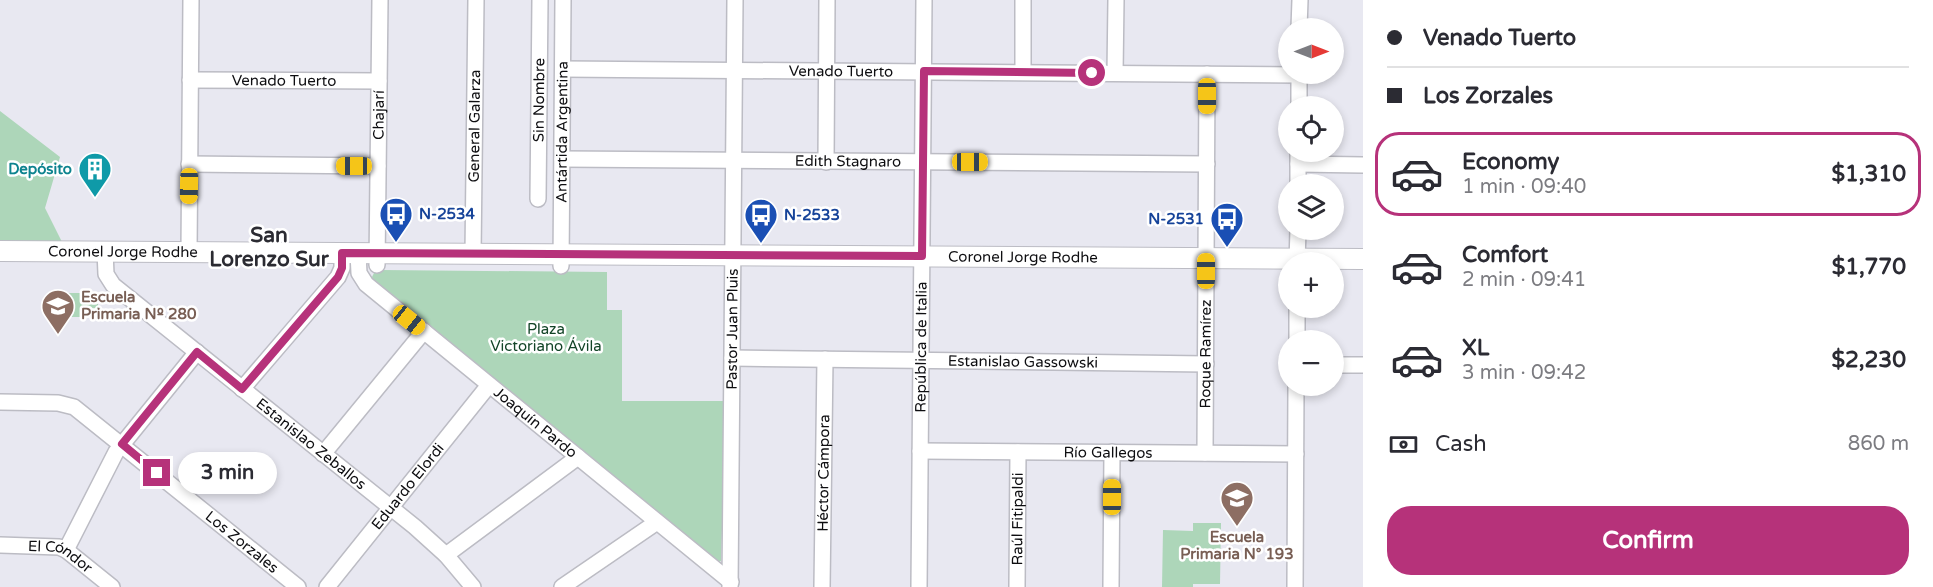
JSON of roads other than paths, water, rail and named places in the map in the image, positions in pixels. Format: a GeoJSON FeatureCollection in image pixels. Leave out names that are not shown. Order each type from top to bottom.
{"type":"FeatureCollection","features":[{"type":"Feature","properties":{"kind":"main road","name":"Coronel Jorge Rodhe"},"geometry":{"type":"LineString","coordinates":[[0,251],[105,257],[1278,264]]}},
{"type":"Feature","properties":{"kind":"main road","name":"Coronel Jorge Rodhe"},"geometry":{"type":"LineString","coordinates":[[0,263],[189,252],[359,259],[473,254],[561,260]]}},
{"type":"Feature","properties":{"kind":"main road","name":"Coronel Jorge Rodhe"},"geometry":{"type":"LineString","coordinates":[[1344,260],[1363,259]]}},
{"type":"Feature","properties":{"kind":"main road"},"geometry":{"type":"LineString","coordinates":[[1344,272],[1363,272]]}},
{"type":"Feature","properties":{"kind":"street"},"geometry":{"type":"LineString","coordinates":[[189,252],[191,0]]}},
{"type":"Feature","properties":{"kind":"street","name":"Chajarí"},"geometry":{"type":"LineString","coordinates":[[359,259],[378,166],[380,0]]}},
{"type":"Feature","properties":{"kind":"street","name":"General Galarza"},"geometry":{"type":"LineString","coordinates":[[473,254],[476,0]]}},
{"type":"Feature","properties":{"kind":"street","name":"Sin Nombre"},"geometry":{"type":"LineString","coordinates":[[538,199],[540,0]]}},
{"type":"Feature","properties":{"kind":"street","name":"Antártida Argentina"},"geometry":{"type":"LineString","coordinates":[[561,260],[563,0]]}},
{"type":"Feature","properties":{"kind":"street","name":"Pastor Juan Pluis"},"geometry":{"type":"LineString","coordinates":[[730,585],[735,0]]}},
{"type":"Feature","properties":{"kind":"street"},"geometry":{"type":"LineString","coordinates":[[826,162],[827,0]]}},
{"type":"Feature","properties":{"kind":"street","name":"República de Italia"},"geometry":{"type":"LineString","coordinates":[[919,587],[924,0]]}},
{"type":"Feature","properties":{"kind":"street"},"geometry":{"type":"LineString","coordinates":[[1023,0],[1023,72]]}},
{"type":"Feature","properties":{"kind":"street"},"geometry":{"type":"LineString","coordinates":[[1115,73],[1116,0]]}},
{"type":"Feature","properties":{"kind":"street"},"geometry":{"type":"LineString","coordinates":[[1299,18],[1300,0]]}},
{"type":"Feature","properties":{"kind":"street","name":"Venado Tuerto"},"geometry":{"type":"LineString","coordinates":[[563,69],[1278,74]]}},
{"type":"Feature","properties":{"kind":"street","name":"Roque Ramírez"},"geometry":{"type":"LineString","coordinates":[[1205,453],[1207,74]]}},
{"type":"Feature","properties":{"kind":"street","name":"Venado Tuerto"},"geometry":{"type":"LineString","coordinates":[[190,80],[379,81]]}},
{"type":"Feature","properties":{"kind":"street","name":"Edith Stagnaro"},"geometry":{"type":"LineString","coordinates":[[562,159],[1207,164]]}},
{"type":"Feature","properties":{"kind":"street"},"geometry":{"type":"LineString","coordinates":[[1335,162],[1363,165]]}},
{"type":"Feature","properties":{"kind":"street"},"geometry":{"type":"LineString","coordinates":[[189,164],[378,166]]}},
{"type":"Feature","properties":{"kind":"street","name":"Estanislao Zeballos"},"geometry":{"type":"LineString","coordinates":[[105,257],[106,274],[113,285],[390,508],[446,555],[473,587]]}},
{"type":"Feature","properties":{"kind":"street"},"geometry":{"type":"LineString","coordinates":[[242,389],[338,277],[359,259]]}},
{"type":"Feature","properties":{"kind":"street","name":"Joaquín Pardo"},"geometry":{"type":"LineString","coordinates":[[359,259],[360,276],[363,282],[657,522],[730,585]]}},
{"type":"Feature","properties":{"kind":"street"},"geometry":{"type":"LineString","coordinates":[[324,454],[424,331]]}},
{"type":"Feature","properties":{"kind":"street"},"geometry":{"type":"LineString","coordinates":[[66,550],[106,469],[122,444],[197,352]]}},
{"type":"Feature","properties":{"kind":"street","name":"Estanislao Gassowski"},"geometry":{"type":"LineString","coordinates":[[732,358],[1206,364]]}},
{"type":"Feature","properties":{"kind":"street","name":"Héctor Cámpora"},"geometry":{"type":"LineString","coordinates":[[822,587],[825,359]]}},
{"type":"Feature","properties":{"kind":"street"},"geometry":{"type":"LineString","coordinates":[[1344,365],[1363,365]]}},
{"type":"Feature","properties":{"kind":"street","name":"Eduardo Elordi"},"geometry":{"type":"LineString","coordinates":[[327,587],[489,385]]}},
{"type":"Feature","properties":{"kind":"street"},"geometry":{"type":"LineString","coordinates":[[1294,587],[1296,396]]}},
{"type":"Feature","properties":{"kind":"street","name":"Los Zorzales"},"geometry":{"type":"LineString","coordinates":[[0,402],[69,404],[78,409],[298,587]]}},
{"type":"Feature","properties":{"kind":"street","name":"Río Gallegos"},"geometry":{"type":"LineString","coordinates":[[920,451],[1296,454]]}},
{"type":"Feature","properties":{"kind":"street","name":"Raúl Fitipaldi"},"geometry":{"type":"LineString","coordinates":[[1017,587],[1018,452]]}},
{"type":"Feature","properties":{"kind":"street"},"geometry":{"type":"LineString","coordinates":[[1111,587],[1113,453]]}},
{"type":"Feature","properties":{"kind":"street"},"geometry":{"type":"LineString","coordinates":[[446,555],[578,457]]}},
{"type":"Feature","properties":{"kind":"street"},"geometry":{"type":"LineString","coordinates":[[562,587],[657,522]]}},
{"type":"Feature","properties":{"kind":"street","name":"El Cóndor"},"geometry":{"type":"LineString","coordinates":[[0,545],[52,546],[66,550],[112,587]]}},
{"type":"Feature","properties":{"kind":"place","name":"Depósito"},"geometry":{"type":"Point","coordinates":[95,198]}},
{"type":"Feature","properties":{"kind":"place","name":"N-2534"},"geometry":{"type":"Point","coordinates":[396,243]}},
{"type":"Feature","properties":{"kind":"place","name":"N-2533"},"geometry":{"type":"Point","coordinates":[761,244]}},
{"type":"Feature","properties":{"kind":"place","name":"N-2531"},"geometry":{"type":"Point","coordinates":[1227,248]}},
{"type":"Feature","properties":{"kind":"place","name":"Escuela Primaria Nº 280"},"geometry":{"type":"Point","coordinates":[58,335]}},
{"type":"Feature","properties":{"kind":"place","name":"Escuela Primaria N° 193"},"geometry":{"type":"Point","coordinates":[1237,527]}},
{"type":"Feature","properties":{"kind":"district","name":"San Lorenzo Sur"},"geometry":{"type":"Point","coordinates":[269,247]}},
{"type":"Feature","properties":{"kind":"park label","name":"Plaza Victoriano Ávila"},"geometry":{"type":"Point","coordinates":[546,338]}}]}
